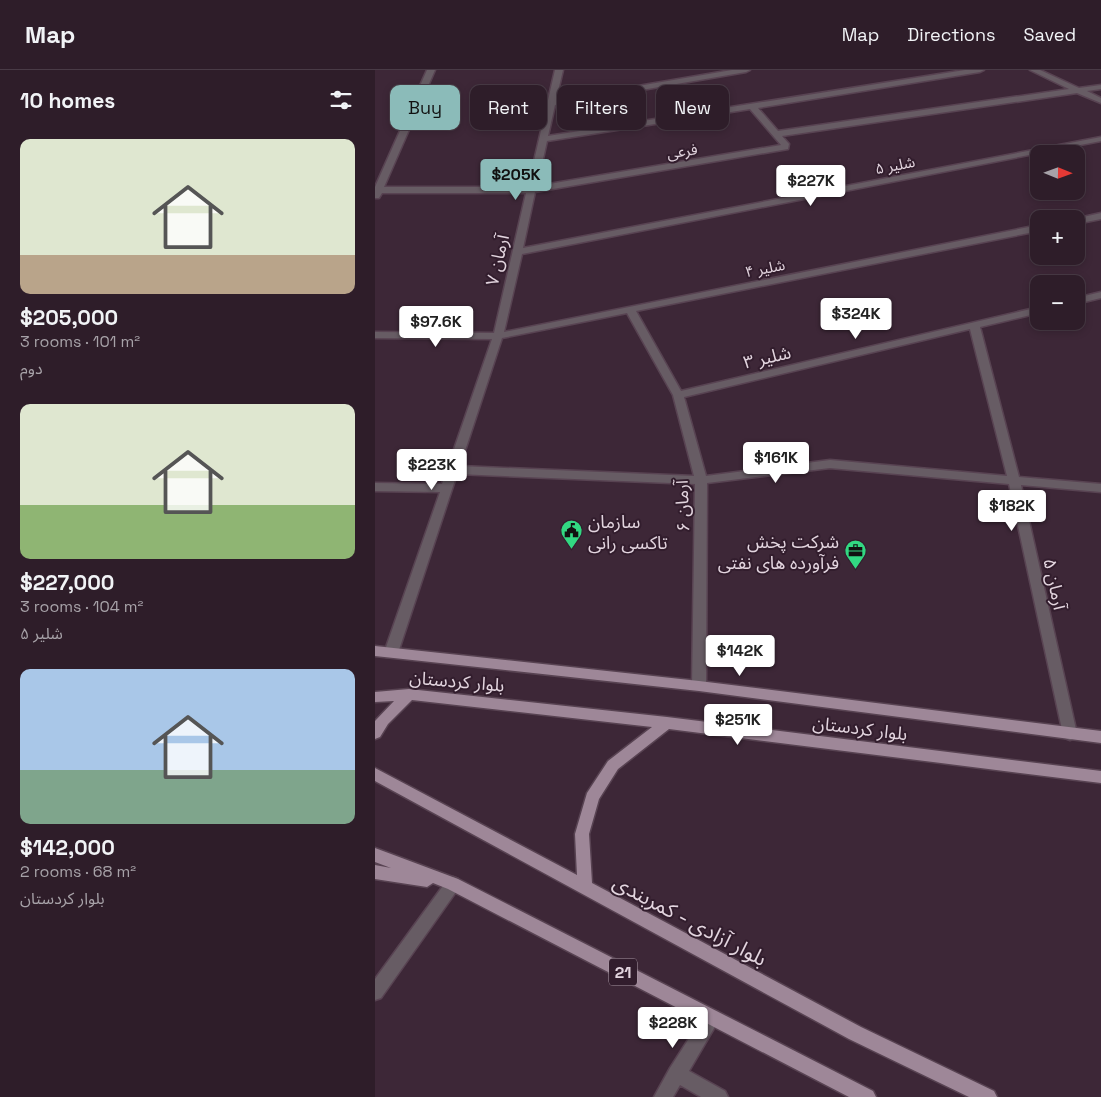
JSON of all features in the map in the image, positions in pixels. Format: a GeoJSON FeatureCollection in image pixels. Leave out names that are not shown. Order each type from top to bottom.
{"type":"FeatureCollection","features":[{"type":"Feature","properties":{"kind":"main road","name":"بلوار کردستان"},"geometry":{"type":"LineString","coordinates":[[375,651],[699,686],[1101,737]]}},
{"type":"Feature","properties":{"kind":"main road","name":"بلوار کردستان"},"geometry":{"type":"LineString","coordinates":[[375,697],[409,694],[667,722],[1101,776]]}},
{"type":"Feature","properties":{"kind":"main road"},"geometry":{"type":"LineString","coordinates":[[375,733],[383,720],[409,694]]}},
{"type":"Feature","properties":{"kind":"main road"},"geometry":{"type":"LineString","coordinates":[[585,888],[582,834],[592,797],[613,765],[667,722]]}},
{"type":"Feature","properties":{"kind":"main road","name":"بلوار آزادی - کمربندی"},"geometry":{"type":"LineString","coordinates":[[375,774],[855,1033],[988,1097]]}},
{"type":"Feature","properties":{"kind":"main road","name":"21"},"geometry":{"type":"LineString","coordinates":[[375,854],[453,884],[867,1097]]}},
{"type":"Feature","properties":{"kind":"main road"},"geometry":{"type":"LineString","coordinates":[[375,872],[453,884]]}},
{"type":"Feature","properties":{"kind":"street"},"geometry":{"type":"LineString","coordinates":[[431,70],[376,193],[531,190]]}},
{"type":"Feature","properties":{"kind":"street","name":"آرمان ۷"},"geometry":{"type":"LineString","coordinates":[[391,653],[498,336],[559,70]]}},
{"type":"Feature","properties":{"kind":"street"},"geometry":{"type":"LineString","coordinates":[[551,102],[746,70]]}},
{"type":"Feature","properties":{"kind":"street"},"geometry":{"type":"LineString","coordinates":[[543,139],[980,70]]}},
{"type":"Feature","properties":{"kind":"street"},"geometry":{"type":"LineString","coordinates":[[1034,70],[1101,101]]}},
{"type":"Feature","properties":{"kind":"street"},"geometry":{"type":"LineString","coordinates":[[752,106],[777,134],[1101,87]]}},
{"type":"Feature","properties":{"kind":"street","name":"فرعی"},"geometry":{"type":"LineString","coordinates":[[531,190],[777,150],[785,147],[785,144],[777,134]]}},
{"type":"Feature","properties":{"kind":"street","name":"شلیر ۵"},"geometry":{"type":"LineString","coordinates":[[517,252],[1101,139]]}},
{"type":"Feature","properties":{"kind":"street"},"geometry":{"type":"LineString","coordinates":[[1085,219],[1101,216]]}},
{"type":"Feature","properties":{"kind":"street","name":"شلیر ۴"},"geometry":{"type":"LineString","coordinates":[[375,335],[498,336],[1030,230]]}},
{"type":"Feature","properties":{"kind":"street"},"geometry":{"type":"LineString","coordinates":[[1085,299],[1101,295]]}},
{"type":"Feature","properties":{"kind":"street","name":"آرمان ۶"},"geometry":{"type":"LineString","coordinates":[[631,310],[678,395],[701,480],[699,686]]}},
{"type":"Feature","properties":{"kind":"street","name":"شلیر ۳"},"geometry":{"type":"LineString","coordinates":[[678,395],[1030,312]]}},
{"type":"Feature","properties":{"kind":"street","name":"آرمان ۵"},"geometry":{"type":"LineString","coordinates":[[974,325],[1014,481],[1070,734]]}},
{"type":"Feature","properties":{"kind":"street"},"geometry":{"type":"LineString","coordinates":[[453,470],[701,480],[830,464],[1101,488]]}},
{"type":"Feature","properties":{"kind":"street"},"geometry":{"type":"LineString","coordinates":[[375,487],[446,488]]}},
{"type":"Feature","properties":{"kind":"street"},"geometry":{"type":"LineString","coordinates":[[1101,776],[1101,783]]}},
{"type":"Feature","properties":{"kind":"street"},"geometry":{"type":"LineString","coordinates":[[375,992],[453,884]]}},
{"type":"Feature","properties":{"kind":"street"},"geometry":{"type":"LineString","coordinates":[[663,1097],[712,1018]]}},
{"type":"Feature","properties":{"kind":"street"},"geometry":{"type":"LineString","coordinates":[[676,1074],[719,1097]]}},
{"type":"Feature","properties":{"kind":"place","name":"سازمان تاکسی رانی"},"geometry":{"type":"Point","coordinates":[572,550]}},
{"type":"Feature","properties":{"kind":"place","name":"شرکت پخش فرآورده های نفتی"},"geometry":{"type":"Point","coordinates":[855,570]}}]}
